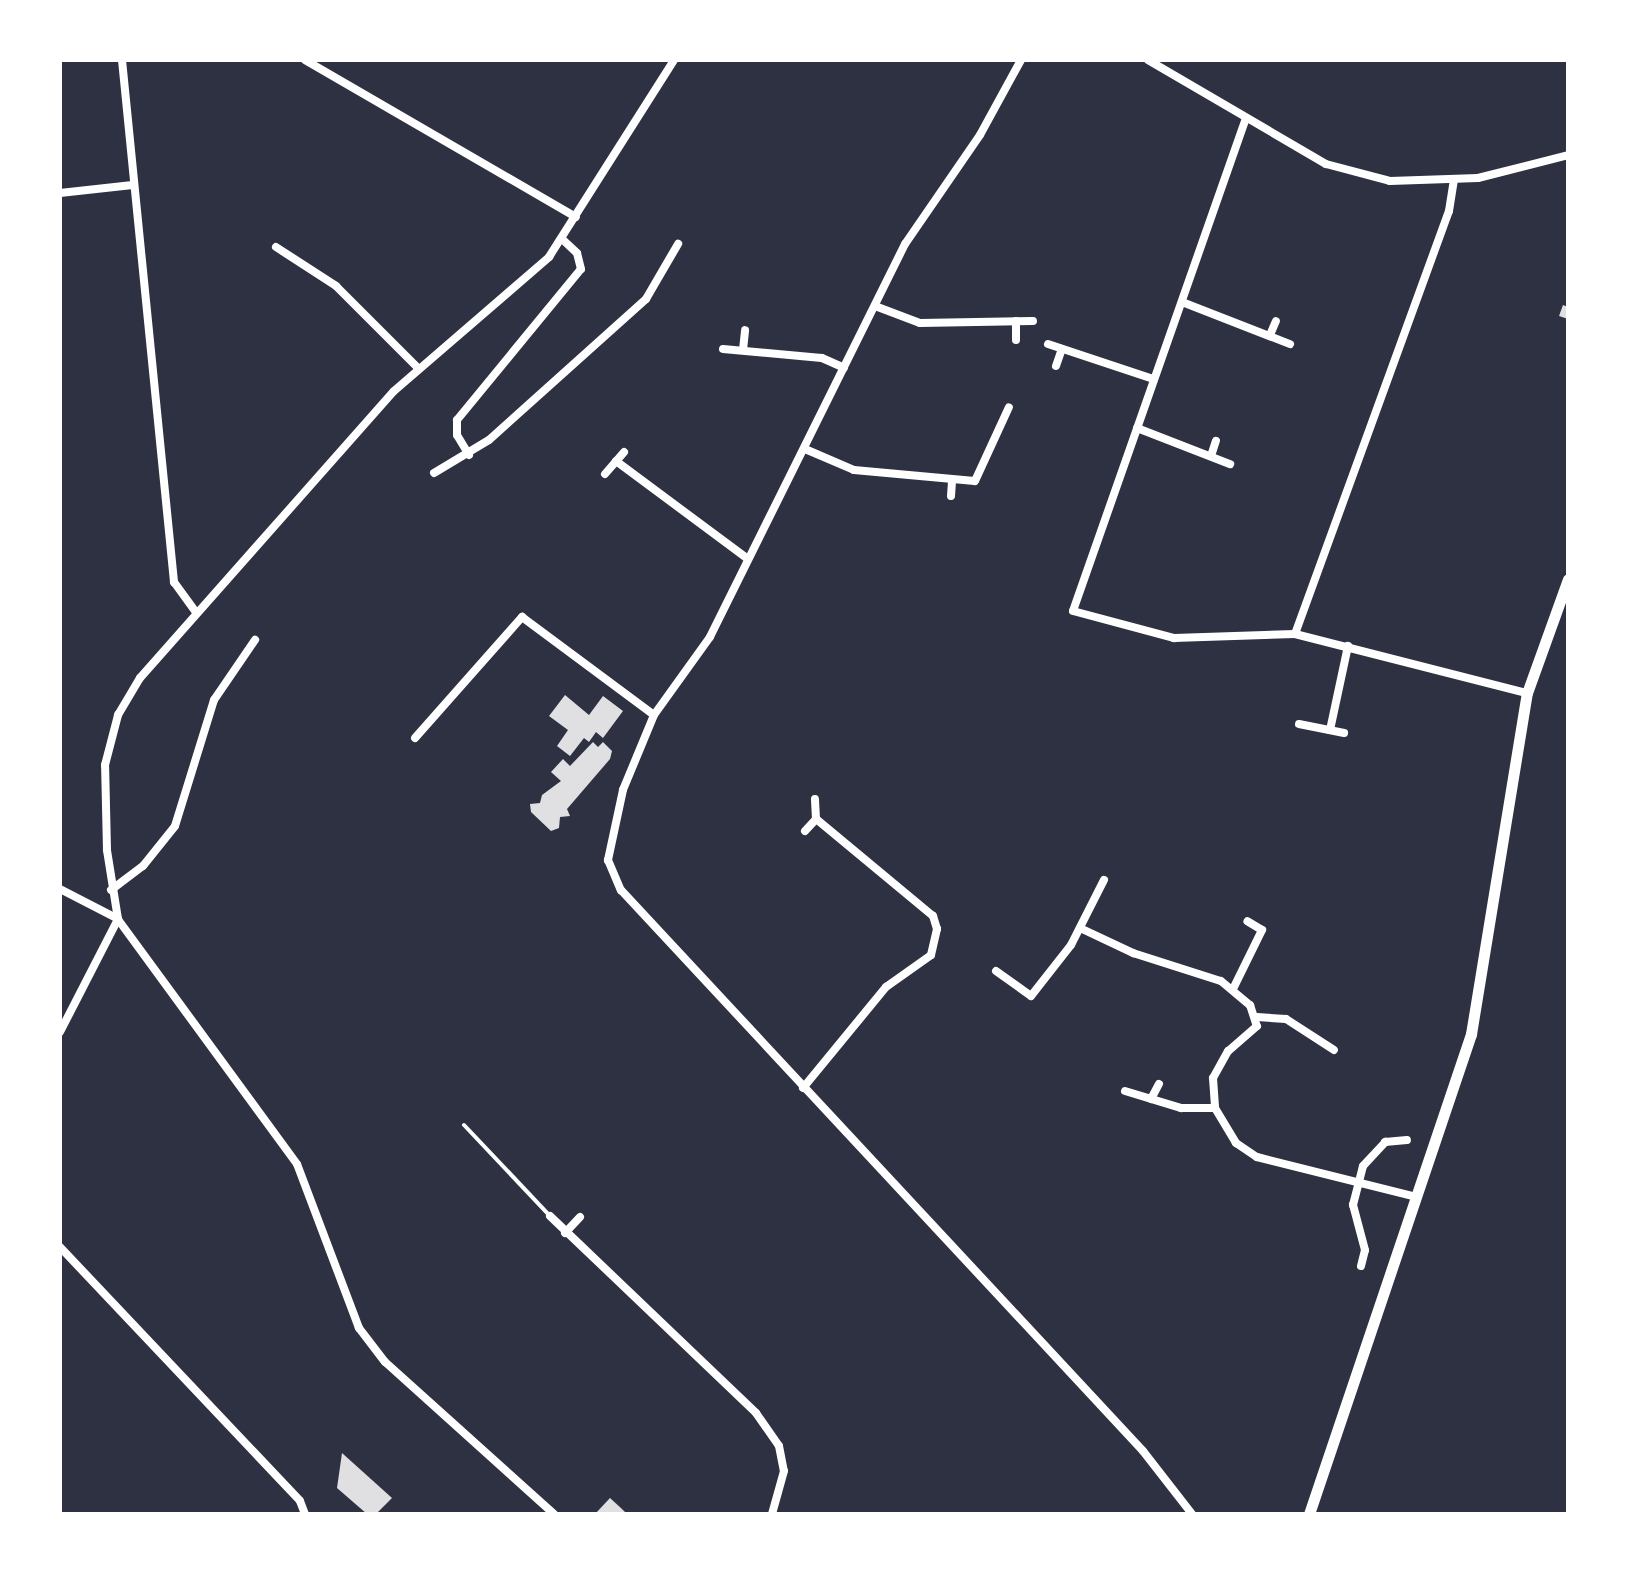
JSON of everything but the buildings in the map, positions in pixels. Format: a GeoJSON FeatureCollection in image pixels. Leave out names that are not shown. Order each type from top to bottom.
{"type":"FeatureCollection","features":[{"type":"Feature","properties":{"kind":"main road"},"geometry":{"type":"LineString","coordinates":[[1309,1514],[1471,1034],[1527,693],[1568,579]]}},
{"type":"Feature","properties":{"kind":"street"},"geometry":{"type":"LineString","coordinates":[[122,60],[174,582],[195,611]]}},
{"type":"Feature","properties":{"kind":"street"},"geometry":{"type":"LineString","coordinates":[[305,60],[576,217]]}},
{"type":"Feature","properties":{"kind":"street"},"geometry":{"type":"LineString","coordinates":[[554,1514],[385,1362],[359,1328],[297,1164],[118,919],[111,890],[104,796],[112,730],[140,678],[195,611],[418,368],[520,286],[562,239],[674,60]]}},
{"type":"Feature","properties":{"kind":"street"},"geometry":{"type":"LineString","coordinates":[[1021,60],[980,135],[905,244],[710,637],[654,715],[623,790],[608,860],[612,875],[803,1088],[1143,1451],[1192,1514]]}},
{"type":"Feature","properties":{"kind":"street"},"geometry":{"type":"LineString","coordinates":[[1148,60],[1326,164],[1390,181],[1454,180],[1507,174],[1568,155]]}},
{"type":"Feature","properties":{"kind":"street"},"geometry":{"type":"LineString","coordinates":[[1246,118],[1073,611],[1174,638],[1295,634],[1527,693]]}},
{"type":"Feature","properties":{"kind":"street"},"geometry":{"type":"LineString","coordinates":[[1295,634],[1449,211],[1454,180]]}},
{"type":"Feature","properties":{"kind":"street"},"geometry":{"type":"LineString","coordinates":[[60,193],[133,185]]}},
{"type":"Feature","properties":{"kind":"street"},"geometry":{"type":"LineString","coordinates":[[469,455],[457,435],[457,420],[581,269],[577,253],[562,239]]}},
{"type":"Feature","properties":{"kind":"street"},"geometry":{"type":"LineString","coordinates":[[434,473],[469,455],[646,299],[678,244]]}},
{"type":"Feature","properties":{"kind":"street"},"geometry":{"type":"LineString","coordinates":[[276,247],[336,286],[418,368]]}},
{"type":"Feature","properties":{"kind":"street"},"geometry":{"type":"LineString","coordinates":[[1182,302],[1290,344]]}},
{"type":"Feature","properties":{"kind":"street"},"geometry":{"type":"LineString","coordinates":[[875,306],[920,323],[1033,321]]}},
{"type":"Feature","properties":{"kind":"street"},"geometry":{"type":"LineString","coordinates":[[1016,321],[1016,340]]}},
{"type":"Feature","properties":{"kind":"street"},"geometry":{"type":"LineString","coordinates":[[1270,335],[1276,321]]}},
{"type":"Feature","properties":{"kind":"street"},"geometry":{"type":"LineString","coordinates":[[743,350],[745,330]]}},
{"type":"Feature","properties":{"kind":"street"},"geometry":{"type":"LineString","coordinates":[[1048,344],[1153,379]]}},
{"type":"Feature","properties":{"kind":"street"},"geometry":{"type":"LineString","coordinates":[[723,349],[822,358],[844,368]]}},
{"type":"Feature","properties":{"kind":"street"},"geometry":{"type":"LineString","coordinates":[[1056,366],[1062,349]]}},
{"type":"Feature","properties":{"kind":"street"},"geometry":{"type":"LineString","coordinates":[[805,449],[854,470],[975,481],[1009,407]]}},
{"type":"Feature","properties":{"kind":"street"},"geometry":{"type":"LineString","coordinates":[[1137,428],[1230,464]]}},
{"type":"Feature","properties":{"kind":"street"},"geometry":{"type":"LineString","coordinates":[[1211,456],[1216,441]]}},
{"type":"Feature","properties":{"kind":"street"},"geometry":{"type":"LineString","coordinates":[[605,474],[624,452]]}},
{"type":"Feature","properties":{"kind":"street"},"geometry":{"type":"LineString","coordinates":[[616,461],[748,559]]}},
{"type":"Feature","properties":{"kind":"street"},"geometry":{"type":"LineString","coordinates":[[951,496],[952,480]]}},
{"type":"Feature","properties":{"kind":"street"},"geometry":{"type":"LineString","coordinates":[[415,738],[522,617],[654,715]]}},
{"type":"Feature","properties":{"kind":"street"},"geometry":{"type":"LineString","coordinates":[[111,890],[143,866],[175,826],[214,700],[255,640]]}},
{"type":"Feature","properties":{"kind":"street"},"geometry":{"type":"LineString","coordinates":[[1330,730],[1348,646]]}},
{"type":"Feature","properties":{"kind":"street"},"geometry":{"type":"LineString","coordinates":[[1299,724],[1344,733]]}},
{"type":"Feature","properties":{"kind":"street"},"geometry":{"type":"LineString","coordinates":[[805,831],[816,819],[815,799]]}},
{"type":"Feature","properties":{"kind":"street"},"geometry":{"type":"LineString","coordinates":[[803,1088],[886,987],[931,955],[937,929],[933,916],[816,819]]}},
{"type":"Feature","properties":{"kind":"street"},"geometry":{"type":"LineString","coordinates":[[996,971],[1031,996],[1080,928],[1104,880]]}},
{"type":"Feature","properties":{"kind":"street"},"geometry":{"type":"LineString","coordinates":[[60,889],[118,919]]}},
{"type":"Feature","properties":{"kind":"street"},"geometry":{"type":"LineString","coordinates":[[60,1032],[118,919]]}},
{"type":"Feature","properties":{"kind":"street"},"geometry":{"type":"LineString","coordinates":[[1233,989],[1262,930],[1247,921]]}},
{"type":"Feature","properties":{"kind":"street"},"geometry":{"type":"LineString","coordinates":[[1080,928],[1233,989],[1257,1017],[1286,1019],[1334,1050]]}},
{"type":"Feature","properties":{"kind":"street"},"geometry":{"type":"LineString","coordinates":[[1257,1017],[1254,1030],[1228,1051],[1213,1078],[1215,1108],[1236,1143],[1257,1157],[1416,1197]]}},
{"type":"Feature","properties":{"kind":"street"},"geometry":{"type":"LineString","coordinates":[[1151,1099],[1159,1084]]}},
{"type":"Feature","properties":{"kind":"street"},"geometry":{"type":"LineString","coordinates":[[1125,1091],[1181,1108],[1215,1108]]}},
{"type":"Feature","properties":{"kind":"street"},"geometry":{"type":"LineString","coordinates":[[1361,1266],[1365,1250],[1353,1205],[1359,1182],[1372,1152],[1385,1142],[1407,1140]]}},
{"type":"Feature","properties":{"kind":"street"},"geometry":{"type":"LineString","coordinates":[[550,1216],[756,1413],[779,1446],[784,1471],[772,1514]]}},
{"type":"Feature","properties":{"kind":"street"},"geometry":{"type":"LineString","coordinates":[[565,1233],[580,1217]]}},
{"type":"Feature","properties":{"kind":"street"},"geometry":{"type":"LineString","coordinates":[[60,1247],[300,1501],[305,1514]]}},
{"type":"Feature","properties":{"kind":"lane"},"geometry":{"type":"LineString","coordinates":[[464,1125],[550,1216]]}}]}
